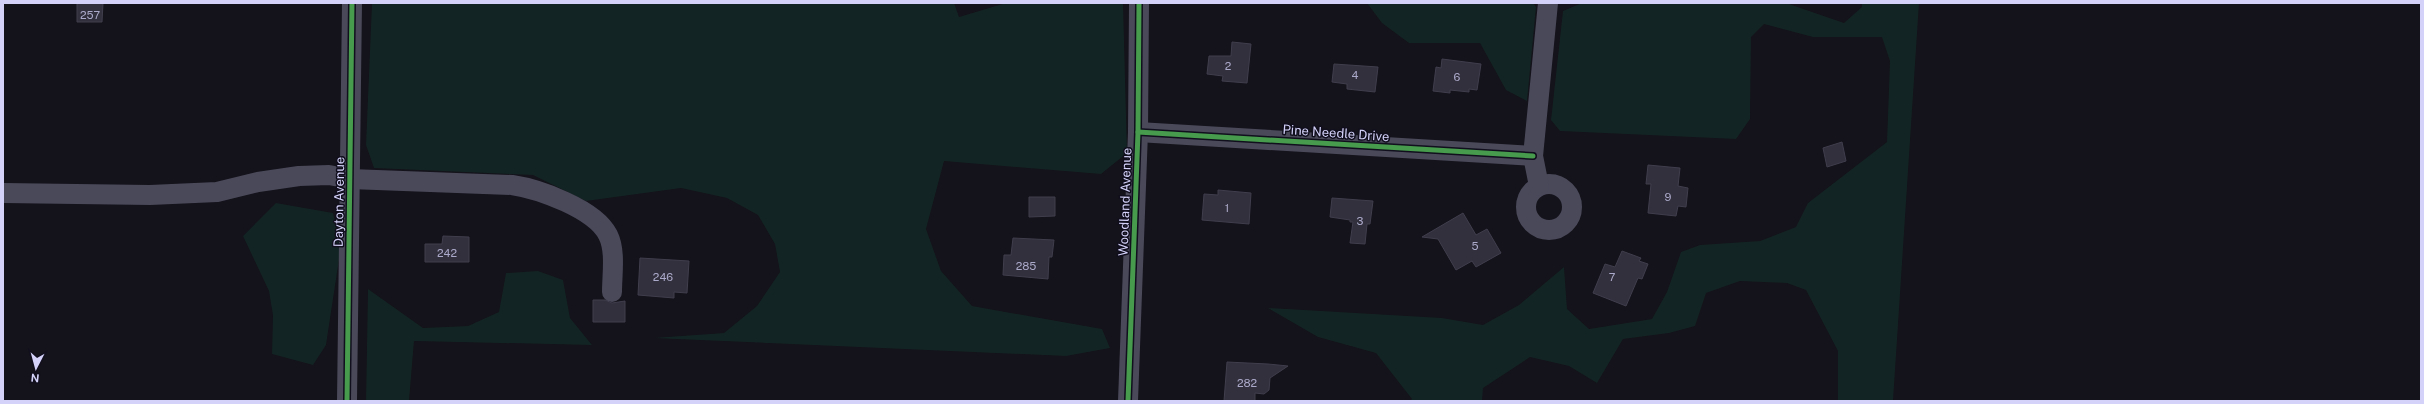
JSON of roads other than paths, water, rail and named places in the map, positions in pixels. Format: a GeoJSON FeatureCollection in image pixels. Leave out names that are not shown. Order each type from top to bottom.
{"type":"FeatureCollection","features":[{"type":"Feature","properties":{"kind":"street","name":"Dayton Avenue"},"geometry":{"type":"LineString","coordinates":[[347,401],[352,3]]}},
{"type":"Feature","properties":{"kind":"street","name":"Woodland Avenue"},"geometry":{"type":"LineString","coordinates":[[1128,401],[1138,132],[1139,3]]}},
{"type":"Feature","properties":{"kind":"street"},"geometry":{"type":"LineString","coordinates":[[1539,186],[1533,156],[1548,3]]}},
{"type":"Feature","properties":{"kind":"street","name":"Pine Needle Drive"},"geometry":{"type":"LineString","coordinates":[[1138,132],[1533,156]]}},
{"type":"Feature","properties":{"kind":"street"},"geometry":{"type":"LineString","coordinates":[[3,194],[150,195],[217,192],[258,182],[299,176],[329,175],[350,179],[512,185],[534,188],[557,197],[593,219],[607,234],[612,249],[612,292]]}}]}
